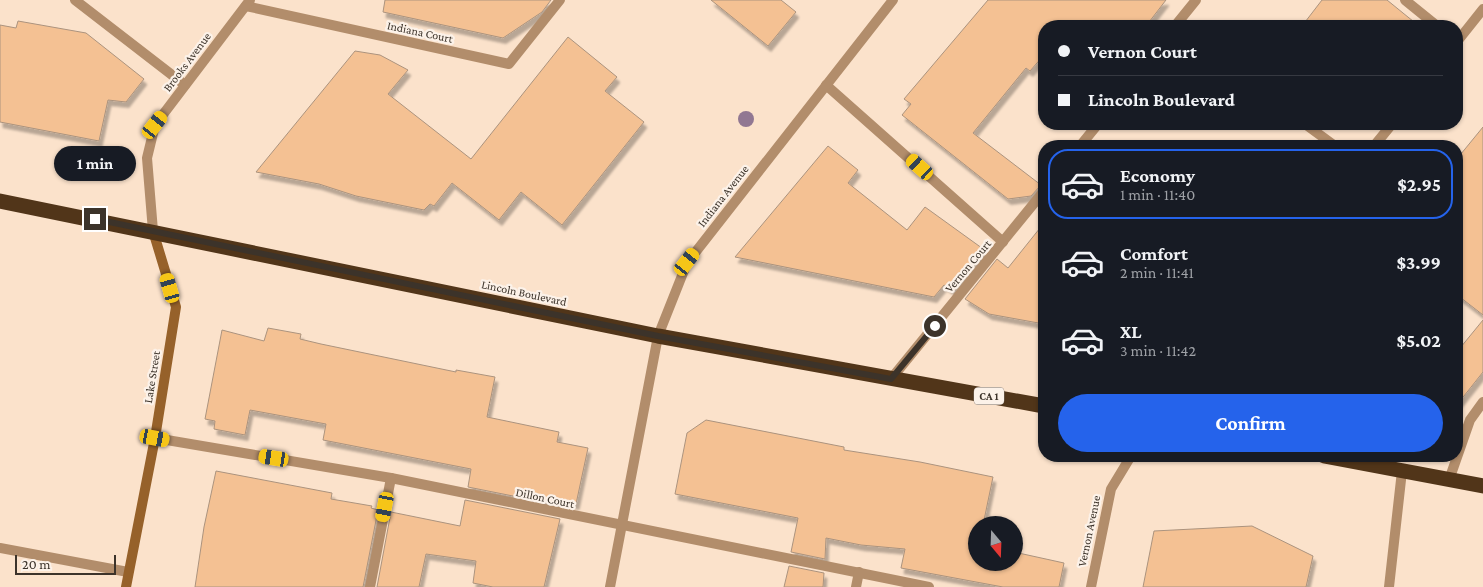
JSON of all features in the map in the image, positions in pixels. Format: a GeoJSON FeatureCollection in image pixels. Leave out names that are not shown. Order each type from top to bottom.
{"type":"FeatureCollection","features":[{"type":"Feature","properties":{"kind":"highway","name":"Lincoln Boulevard"},"geometry":{"type":"LineString","coordinates":[[0,201],[658,336],[1038,405]]}},
{"type":"Feature","properties":{"kind":"highway"},"geometry":{"type":"LineString","coordinates":[[1355,462],[1483,486]]}},
{"type":"Feature","properties":{"kind":"street"},"geometry":{"type":"LineString","coordinates":[[76,0],[185,85]]}},
{"type":"Feature","properties":{"kind":"street","name":"Indiana Court"},"geometry":{"type":"LineString","coordinates":[[248,3],[509,64],[560,0]]}},
{"type":"Feature","properties":{"kind":"street","name":"Indiana Avenue"},"geometry":{"type":"LineString","coordinates":[[610,587],[658,336],[687,262],[893,0]]}},
{"type":"Feature","properties":{"kind":"street"},"geometry":{"type":"LineString","coordinates":[[1180,20],[1196,0]]}},
{"type":"Feature","properties":{"kind":"street"},"geometry":{"type":"LineString","coordinates":[[1405,0],[1430,20]]}},
{"type":"Feature","properties":{"kind":"street","name":"Brooks Avenue"},"geometry":{"type":"LineString","coordinates":[[153,231],[147,158],[155,125],[248,3]]}},
{"type":"Feature","properties":{"kind":"street"},"geometry":{"type":"LineString","coordinates":[[1463,33],[1483,9]]}},
{"type":"Feature","properties":{"kind":"street"},"geometry":{"type":"LineString","coordinates":[[826,85],[1004,242]]}},
{"type":"Feature","properties":{"kind":"street"},"geometry":{"type":"LineString","coordinates":[[1085,140],[1093,130]]}},
{"type":"Feature","properties":{"kind":"street"},"geometry":{"type":"LineString","coordinates":[[1313,130],[1327,140]]}},
{"type":"Feature","properties":{"kind":"street"},"geometry":{"type":"LineString","coordinates":[[1379,140],[1387,130]]}},
{"type":"Feature","properties":{"kind":"street","name":"Vernon Court"},"geometry":{"type":"LineString","coordinates":[[891,379],[1038,200]]}},
{"type":"Feature","properties":{"kind":"street","name":"Lake Street"},"geometry":{"type":"LineString","coordinates":[[126,587],[155,438],[176,307],[153,231]]}},
{"type":"Feature","properties":{"kind":"street"},"geometry":{"type":"LineString","coordinates":[[1463,440],[1470,420],[1483,402]]}},
{"type":"Feature","properties":{"kind":"street","name":"Dillon Court"},"geometry":{"type":"LineString","coordinates":[[155,438],[391,478],[929,587]]}},
{"type":"Feature","properties":{"kind":"street","name":"Vernon Avenue"},"geometry":{"type":"LineString","coordinates":[[1091,587],[1111,489],[1127,462]]}},
{"type":"Feature","properties":{"kind":"street"},"geometry":{"type":"LineString","coordinates":[[1449,480],[1455,462]]}},
{"type":"Feature","properties":{"kind":"street"},"geometry":{"type":"LineString","coordinates":[[1389,587],[1402,471]]}},
{"type":"Feature","properties":{"kind":"street"},"geometry":{"type":"LineString","coordinates":[[370,587],[391,478]]}},
{"type":"Feature","properties":{"kind":"street"},"geometry":{"type":"LineString","coordinates":[[0,548],[128,572]]}},
{"type":"Feature","properties":{"kind":"street"},"geometry":{"type":"LineString","coordinates":[[856,587],[859,572]]}},
{"type":"Feature","properties":{"kind":"building"},"geometry":{"type":"Polygon","coordinates":[[[385,0],[551,0],[542,12],[503,38],[383,12],[385,0]]]}},
{"type":"Feature","properties":{"kind":"building"},"geometry":{"type":"Polygon","coordinates":[[[711,0],[781,0],[796,12],[768,46],[711,0]]]}},
{"type":"Feature","properties":{"kind":"building"},"geometry":{"type":"Polygon","coordinates":[[[988,0],[1166,0],[1151,20],[1038,20],[1038,62],[1030,71],[1026,68],[973,133],[1038,183],[1038,188],[1031,196],[1008,199],[902,115],[911,104],[904,99],[988,0]]]}},
{"type":"Feature","properties":{"kind":"building"},"geometry":{"type":"Polygon","coordinates":[[[1322,0],[1387,0],[1412,20],[1307,20],[1322,0]]]}},
{"type":"Feature","properties":{"kind":"building"},"geometry":{"type":"Polygon","coordinates":[[[18,21],[86,33],[144,79],[126,102],[108,100],[99,141],[0,122],[0,25],[16,28],[18,21]]]}},
{"type":"Feature","properties":{"kind":"building"},"geometry":{"type":"Polygon","coordinates":[[[568,37],[617,77],[605,91],[644,122],[562,225],[521,192],[499,220],[452,183],[434,206],[430,204],[424,210],[356,196],[319,184],[256,172],[355,51],[380,55],[408,70],[388,94],[471,159],[568,37]]]}},
{"type":"Feature","properties":{"kind":"building"},"geometry":{"type":"Polygon","coordinates":[[[1483,127],[1483,315],[1463,299],[1463,151],[1483,127]]]}},
{"type":"Feature","properties":{"kind":"building"},"geometry":{"type":"Polygon","coordinates":[[[828,146],[858,170],[848,183],[907,230],[925,207],[986,251],[954,291],[944,285],[934,297],[735,257],[828,146]]]}},
{"type":"Feature","properties":{"kind":"building"},"geometry":{"type":"Polygon","coordinates":[[[1038,230],[1038,323],[989,314],[965,299],[997,259],[1008,268],[1038,230]]]}},
{"type":"Feature","properties":{"kind":"building"},"geometry":{"type":"Polygon","coordinates":[[[1483,320],[1483,372],[1463,397],[1463,344],[1483,320]]]}},
{"type":"Feature","properties":{"kind":"building"},"geometry":{"type":"Polygon","coordinates":[[[268,328],[301,334],[300,339],[321,344],[456,372],[456,370],[495,377],[487,417],[559,432],[557,442],[588,448],[576,504],[564,501],[563,506],[468,487],[471,469],[323,440],[326,424],[250,410],[245,435],[214,429],[215,421],[205,419],[222,330],[264,341],[268,328]]]}},
{"type":"Feature","properties":{"kind":"building"},"geometry":{"type":"Polygon","coordinates":[[[706,420],[844,447],[844,450],[920,462],[993,477],[985,516],[968,516],[968,571],[1023,571],[1023,554],[1064,563],[1059,587],[1003,587],[901,568],[905,549],[861,545],[826,538],[825,559],[791,552],[798,518],[675,494],[687,433],[706,420]]]}},
{"type":"Feature","properties":{"kind":"building"},"geometry":{"type":"Polygon","coordinates":[[[216,471],[332,493],[331,499],[372,506],[371,508],[378,510],[363,587],[195,587],[204,527],[216,471]]]}},
{"type":"Feature","properties":{"kind":"building"},"geometry":{"type":"Polygon","coordinates":[[[465,500],[560,519],[544,587],[493,587],[473,583],[476,561],[426,554],[419,587],[377,587],[391,512],[460,526],[465,500]]]}},
{"type":"Feature","properties":{"kind":"building"},"geometry":{"type":"Polygon","coordinates":[[[1252,526],[1313,556],[1306,587],[1143,587],[1154,531],[1252,526]]]}},
{"type":"Feature","properties":{"kind":"building"},"geometry":{"type":"Polygon","coordinates":[[[789,566],[824,573],[823,587],[784,587],[789,566]]]}},
{"type":"Feature","properties":{"kind":"route"},"geometry":{"type":"LineString","coordinates":[[95,219],[235,250],[356,273],[658,336],[891,379],[935,326]]}}]}
